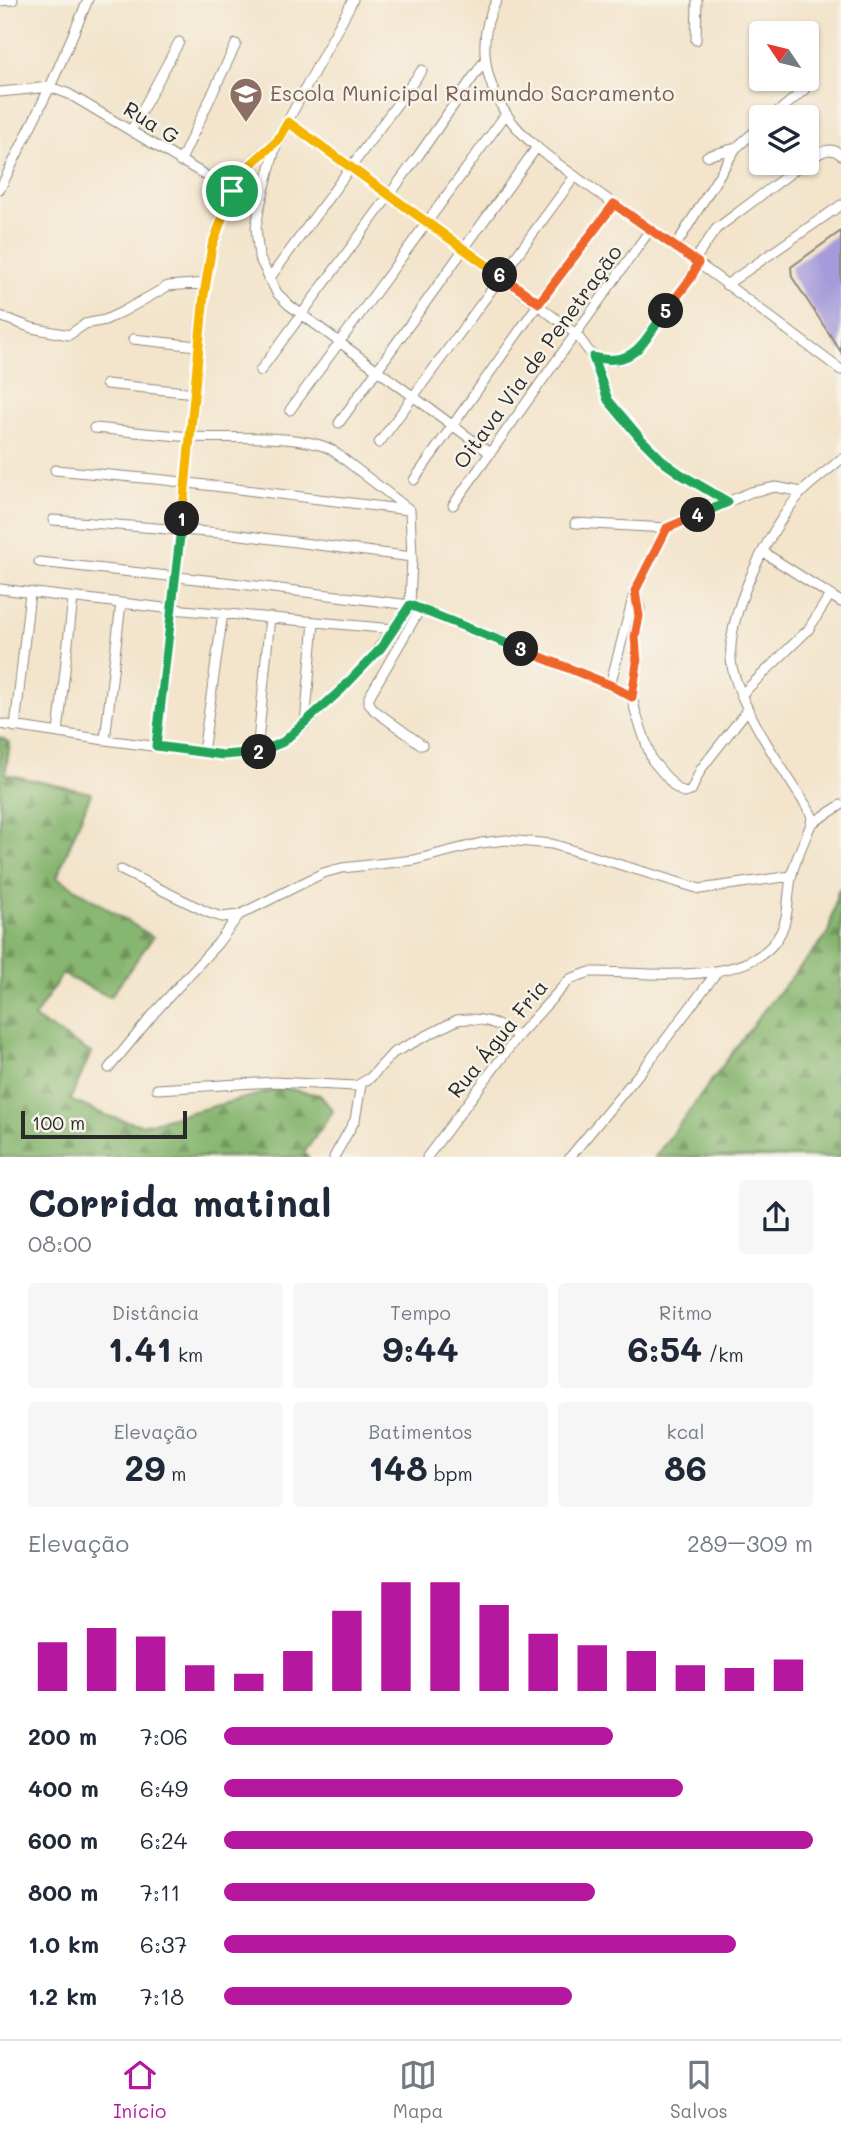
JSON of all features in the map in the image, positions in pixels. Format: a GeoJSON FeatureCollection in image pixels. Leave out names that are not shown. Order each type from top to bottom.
{"type":"FeatureCollection","features":[{"type":"Feature","properties":{"kind":"street"},"geometry":{"type":"LineString","coordinates":[[0,1],[13,0]]}},
{"type":"Feature","properties":{"kind":"street"},"geometry":{"type":"LineString","coordinates":[[0,189],[50,87],[88,0]]}},
{"type":"Feature","properties":{"kind":"street"},"geometry":{"type":"LineString","coordinates":[[353,0],[277,141],[256,228],[259,257],[277,293],[301,314],[490,453]]}},
{"type":"Feature","properties":{"kind":"street"},"geometry":{"type":"LineString","coordinates":[[497,0],[489,18],[485,60],[493,89],[506,114],[537,147],[841,370]]}},
{"type":"Feature","properties":{"kind":"street"},"geometry":{"type":"LineString","coordinates":[[696,40],[697,0]]}},
{"type":"Feature","properties":{"kind":"street"},"geometry":{"type":"LineString","coordinates":[[131,131],[179,42]]}},
{"type":"Feature","properties":{"kind":"street"},"geometry":{"type":"LineString","coordinates":[[180,162],[236,44]]}},
{"type":"Feature","properties":{"kind":"street"},"geometry":{"type":"LineString","coordinates":[[260,371],[485,60]]}},
{"type":"Feature","properties":{"kind":"street"},"geometry":{"type":"LineString","coordinates":[[268,279],[422,70]]}},
{"type":"Feature","properties":{"kind":"street"},"geometry":{"type":"LineString","coordinates":[[0,92],[50,87]]}},
{"type":"Feature","properties":{"kind":"street","name":"Rua G"},"geometry":{"type":"LineString","coordinates":[[50,87],[69,94],[232,191]]}},
{"type":"Feature","properties":{"kind":"street"},"geometry":{"type":"LineString","coordinates":[[786,105],[803,91]]}},
{"type":"Feature","properties":{"kind":"street"},"geometry":{"type":"LineString","coordinates":[[290,410],[506,114]]}},
{"type":"Feature","properties":{"kind":"street"},"geometry":{"type":"LineString","coordinates":[[288,122],[539,303],[578,335],[593,357],[608,400],[640,438],[665,463],[728,502]]}},
{"type":"Feature","properties":{"kind":"street"},"geometry":{"type":"LineString","coordinates":[[676,247],[736,148],[749,137]]}},
{"type":"Feature","properties":{"kind":"street"},"geometry":{"type":"LineString","coordinates":[[156,746],[191,437],[197,346],[212,246],[232,191],[248,165],[277,141]]}},
{"type":"Feature","properties":{"kind":"street"},"geometry":{"type":"LineString","coordinates":[[338,423],[537,147]]}},
{"type":"Feature","properties":{"kind":"street"},"geometry":{"type":"LineString","coordinates":[[707,156],[736,148]]}},
{"type":"Feature","properties":{"kind":"street"},"geometry":{"type":"LineString","coordinates":[[819,154],[826,150],[835,150],[841,155]]}},
{"type":"Feature","properties":{"kind":"street"},"geometry":{"type":"LineString","coordinates":[[593,357],[617,360],[625,359],[634,353],[684,287],[716,229],[788,175]]}},
{"type":"Feature","properties":{"kind":"street"},"geometry":{"type":"LineString","coordinates":[[379,443],[575,176]]}},
{"type":"Feature","properties":{"kind":"street"},"geometry":{"type":"LineString","coordinates":[[414,480],[539,303],[614,204]]}},
{"type":"Feature","properties":{"kind":"street"},"geometry":{"type":"LineString","coordinates":[[726,285],[841,205]]}},
{"type":"Feature","properties":{"kind":"street","name":"Oitava Via de Penetração"},"geometry":{"type":"LineString","coordinates":[[453,505],[578,335],[650,230]]}},
{"type":"Feature","properties":{"kind":"street"},"geometry":{"type":"LineString","coordinates":[[0,316],[32,328],[69,335],[85,324],[105,320],[122,312],[168,286],[206,283]]}},
{"type":"Feature","properties":{"kind":"street"},"geometry":{"type":"LineString","coordinates":[[133,339],[197,346]]}},
{"type":"Feature","properties":{"kind":"street"},"geometry":{"type":"LineString","coordinates":[[106,384],[195,393]]}},
{"type":"Feature","properties":{"kind":"street"},"geometry":{"type":"LineString","coordinates":[[94,428],[191,437],[278,440],[325,446],[410,510]]}},
{"type":"Feature","properties":{"kind":"street"},"geometry":{"type":"LineString","coordinates":[[811,824],[807,807],[741,695],[731,664],[732,640],[744,594],[762,552],[802,492],[838,465]]}},
{"type":"Feature","properties":{"kind":"street"},"geometry":{"type":"LineString","coordinates":[[55,470],[410,510]]}},
{"type":"Feature","properties":{"kind":"street"},"geometry":{"type":"LineString","coordinates":[[575,523],[667,528],[767,488],[789,488],[802,492]]}},
{"type":"Feature","properties":{"kind":"street"},"geometry":{"type":"LineString","coordinates":[[0,724],[223,755],[257,753],[276,746],[305,723],[365,666],[410,605],[410,510]]}},
{"type":"Feature","properties":{"kind":"street"},"geometry":{"type":"LineString","coordinates":[[53,520],[181,529],[412,557]]}},
{"type":"Feature","properties":{"kind":"street"},"geometry":{"type":"LineString","coordinates":[[610,685],[635,591],[667,528]]}},
{"type":"Feature","properties":{"kind":"street"},"geometry":{"type":"LineString","coordinates":[[762,552],[841,602]]}},
{"type":"Feature","properties":{"kind":"street"},"geometry":{"type":"LineString","coordinates":[[39,562],[410,605],[468,626],[610,685],[632,697]]}},
{"type":"Feature","properties":{"kind":"street"},"geometry":{"type":"LineString","coordinates":[[0,589],[173,609],[393,629]]}},
{"type":"Feature","properties":{"kind":"street"},"geometry":{"type":"LineString","coordinates":[[635,591],[639,616],[635,637],[637,663],[632,697],[652,760],[680,791],[685,793],[691,790],[701,769],[748,709]]}},
{"type":"Feature","properties":{"kind":"street"},"geometry":{"type":"LineString","coordinates":[[15,727],[30,593]]}},
{"type":"Feature","properties":{"kind":"street"},"geometry":{"type":"LineString","coordinates":[[741,695],[808,630],[830,595]]}},
{"type":"Feature","properties":{"kind":"street"},"geometry":{"type":"LineString","coordinates":[[58,733],[73,598]]}},
{"type":"Feature","properties":{"kind":"street"},"geometry":{"type":"LineString","coordinates":[[105,740],[121,603]]}},
{"type":"Feature","properties":{"kind":"street"},"geometry":{"type":"LineString","coordinates":[[420,609],[369,696],[369,703],[374,710],[422,745]]}},
{"type":"Feature","properties":{"kind":"street"},"geometry":{"type":"LineString","coordinates":[[203,752],[223,613]]}},
{"type":"Feature","properties":{"kind":"street"},"geometry":{"type":"LineString","coordinates":[[257,753],[270,617]]}},
{"type":"Feature","properties":{"kind":"street"},"geometry":{"type":"LineString","coordinates":[[305,723],[314,622]]}},
{"type":"Feature","properties":{"kind":"street"},"geometry":{"type":"LineString","coordinates":[[811,824],[841,805]]}},
{"type":"Feature","properties":{"kind":"street","name":"Rua Água Fria"},"geometry":{"type":"LineString","coordinates":[[427,1157],[518,1036],[570,979],[580,974],[600,972],[717,972],[739,967],[773,944],[785,921],[791,876],[811,824]]}},
{"type":"Feature","properties":{"kind":"street"},"geometry":{"type":"LineString","coordinates":[[121,870],[222,917],[239,915],[323,873],[358,865],[414,860],[481,843],[506,840],[552,844],[701,889],[791,876]]}},
{"type":"Feature","properties":{"kind":"street"},"geometry":{"type":"LineString","coordinates":[[109,1068],[218,943],[239,915]]}},
{"type":"Feature","properties":{"kind":"street"},"geometry":{"type":"LineString","coordinates":[[570,1157],[647,1064],[717,972]]}},
{"type":"Feature","properties":{"kind":"street"},"geometry":{"type":"LineString","coordinates":[[334,1157],[355,1120],[362,1085],[393,1053],[457,1020],[467,1018],[491,1020],[518,1036]]}},
{"type":"Feature","properties":{"kind":"street"},"geometry":{"type":"LineString","coordinates":[[157,1089],[274,1082],[362,1085]]}},
{"type":"Feature","properties":{"kind":"green space"},"geometry":{"type":"Polygon","coordinates":[[[0,737],[10,743],[5,774],[91,793],[57,877],[153,937],[110,997],[62,974],[34,1018],[91,1053],[70,1100],[107,1116],[142,1125],[283,1088],[320,1095],[333,1111],[304,1153],[308,1157],[0,1157],[0,737]]]}},
{"type":"Feature","properties":{"kind":"green space"},"geometry":{"type":"Polygon","coordinates":[[[841,888],[841,1157],[655,1157],[763,1011],[828,934],[838,890],[841,888]]]}},
{"type":"Feature","properties":{"kind":"building"},"geometry":{"type":"Polygon","coordinates":[[[841,231],[841,352],[792,277],[791,267],[841,231]]]}},
{"type":"Feature","properties":{"kind":"place","name":"Escola Municipal Raimundo Sacramento"},"geometry":{"type":"Point","coordinates":[246,124]}},
{"type":"Feature","properties":{"kind":"route"},"geometry":{"type":"LineString","coordinates":[[288,122],[539,303],[614,204],[698,263],[691,278],[634,353],[625,359],[617,360],[593,357],[608,400],[640,438],[665,463],[728,502],[667,528],[642,573],[635,591],[640,609],[635,637],[637,663],[632,697],[610,685],[495,637],[410,605],[381,648],[365,666],[305,723],[276,746],[257,753],[223,755],[156,746],[191,437],[197,346],[212,246],[232,191],[241,173],[277,141],[288,122]]}}]}
